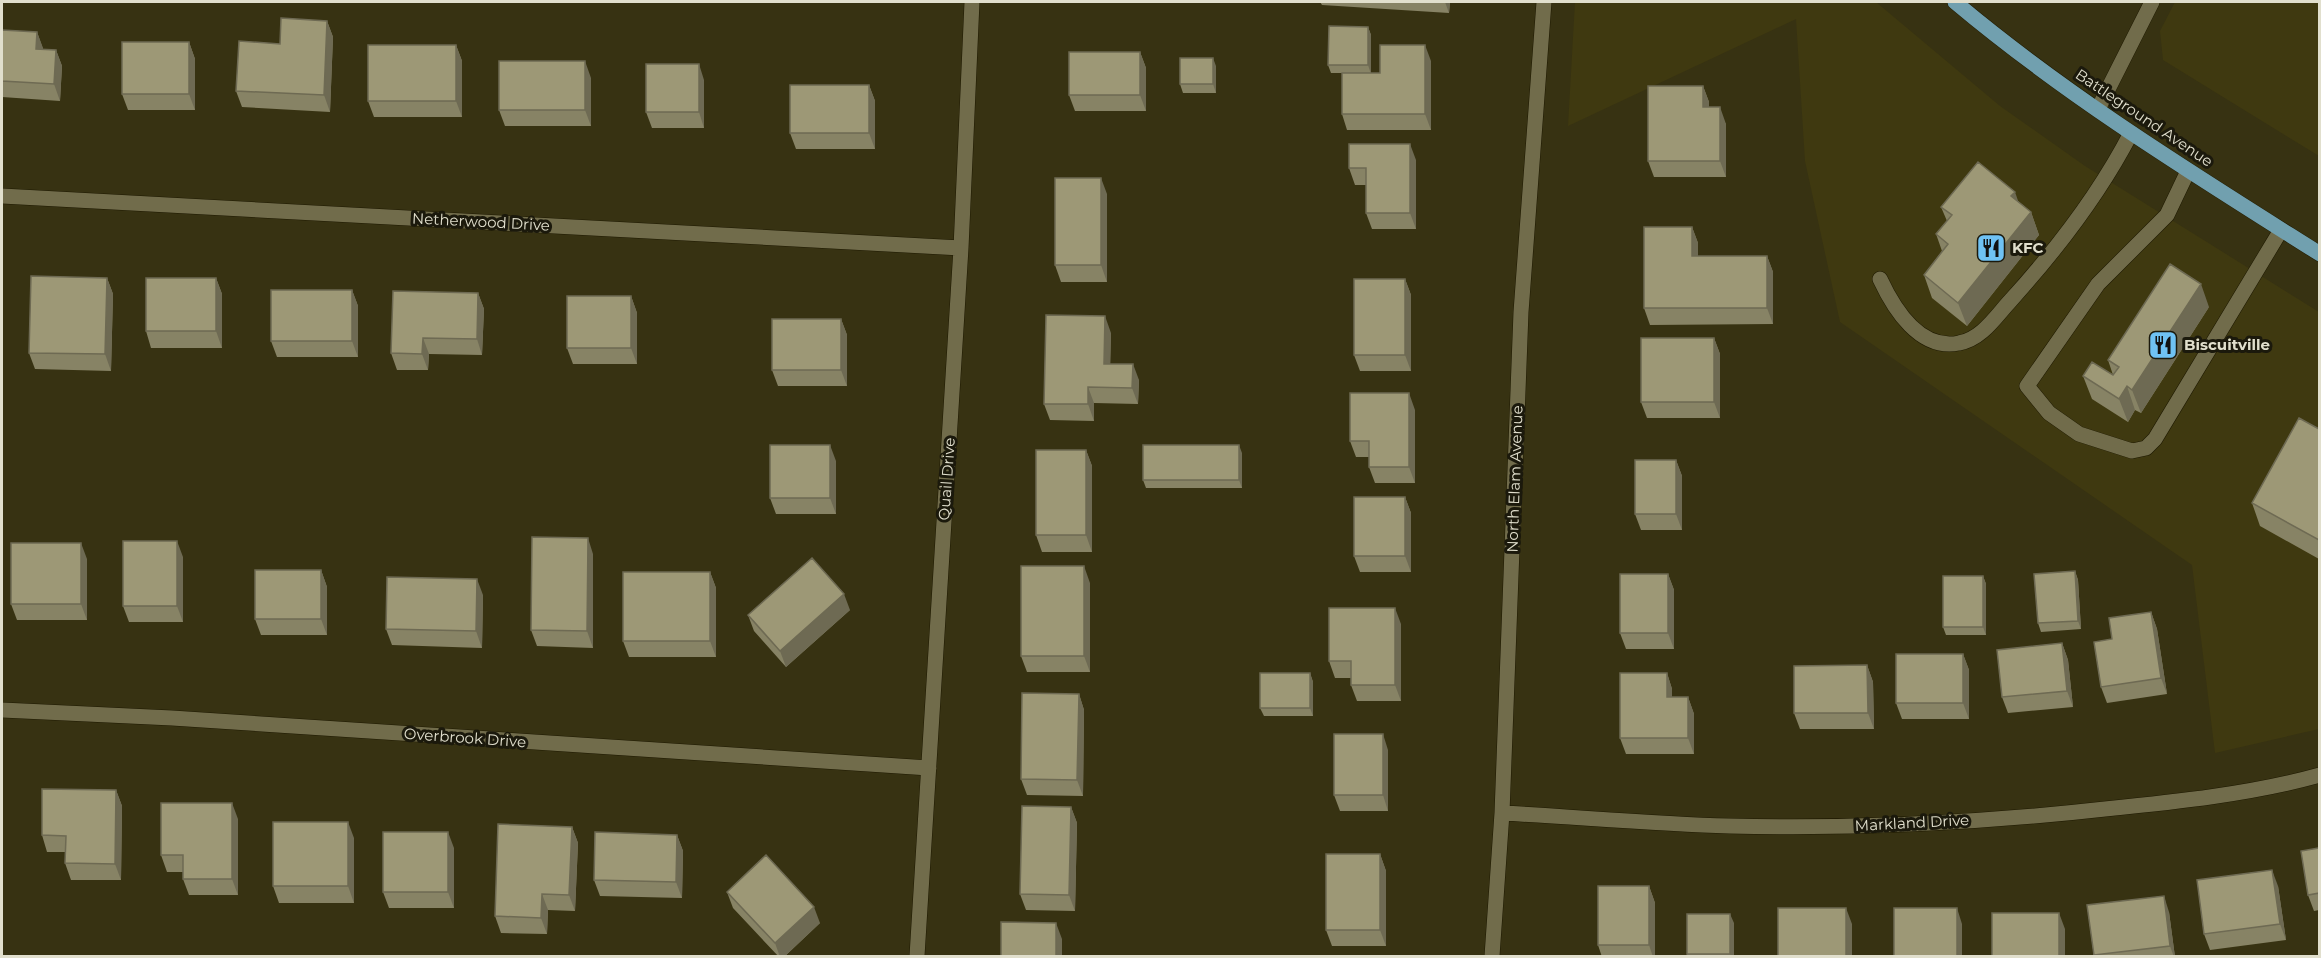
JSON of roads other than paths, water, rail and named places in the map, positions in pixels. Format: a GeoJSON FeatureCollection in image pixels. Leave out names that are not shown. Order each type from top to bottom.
{"type":"FeatureCollection","features":[{"type":"Feature","properties":{"kind":"main road","name":"Battleground Avenue"},"geometry":{"type":"LineString","coordinates":[[1955,2],[2002,41],[2131,133],[2319,254]]}},
{"type":"Feature","properties":{"kind":"street","name":"Quail Drive"},"geometry":{"type":"LineString","coordinates":[[917,957],[961,248],[972,2]]}},
{"type":"Feature","properties":{"kind":"street","name":"North Elam Avenue"},"geometry":{"type":"LineString","coordinates":[[1492,957],[1502,813],[1521,312],[1544,2]]}},
{"type":"Feature","properties":{"kind":"street"},"geometry":{"type":"LineString","coordinates":[[2098,109],[2152,2]]}},
{"type":"Feature","properties":{"kind":"street"},"geometry":{"type":"LineString","coordinates":[[1880,279],[1908,326],[1937,342],[1958,344],[1977,337],[2053,253],[2108,176],[2131,133]]}},
{"type":"Feature","properties":{"kind":"street"},"geometry":{"type":"LineString","coordinates":[[2188,171],[2167,215],[2098,285],[2027,386],[2049,413],[2079,434],[2132,451],[2146,448],[2155,439],[2281,230]]}},
{"type":"Feature","properties":{"kind":"street","name":"Netherwood Drive"},"geometry":{"type":"LineString","coordinates":[[2,196],[961,248]]}},
{"type":"Feature","properties":{"kind":"street","name":"Overbrook Drive"},"geometry":{"type":"LineString","coordinates":[[2,710],[172,718],[929,768]]}},
{"type":"Feature","properties":{"kind":"street","name":"Markland Drive"},"geometry":{"type":"LineString","coordinates":[[1502,813],[1727,826],[1893,825],[2012,819],[2162,803],[2285,783],[2319,775]]}},
{"type":"Feature","properties":{"kind":"place","name":"KFC"},"geometry":{"type":"Point","coordinates":[1991,248]}},
{"type":"Feature","properties":{"kind":"place","name":"Biscuitville"},"geometry":{"type":"Point","coordinates":[2163,345]}}]}
